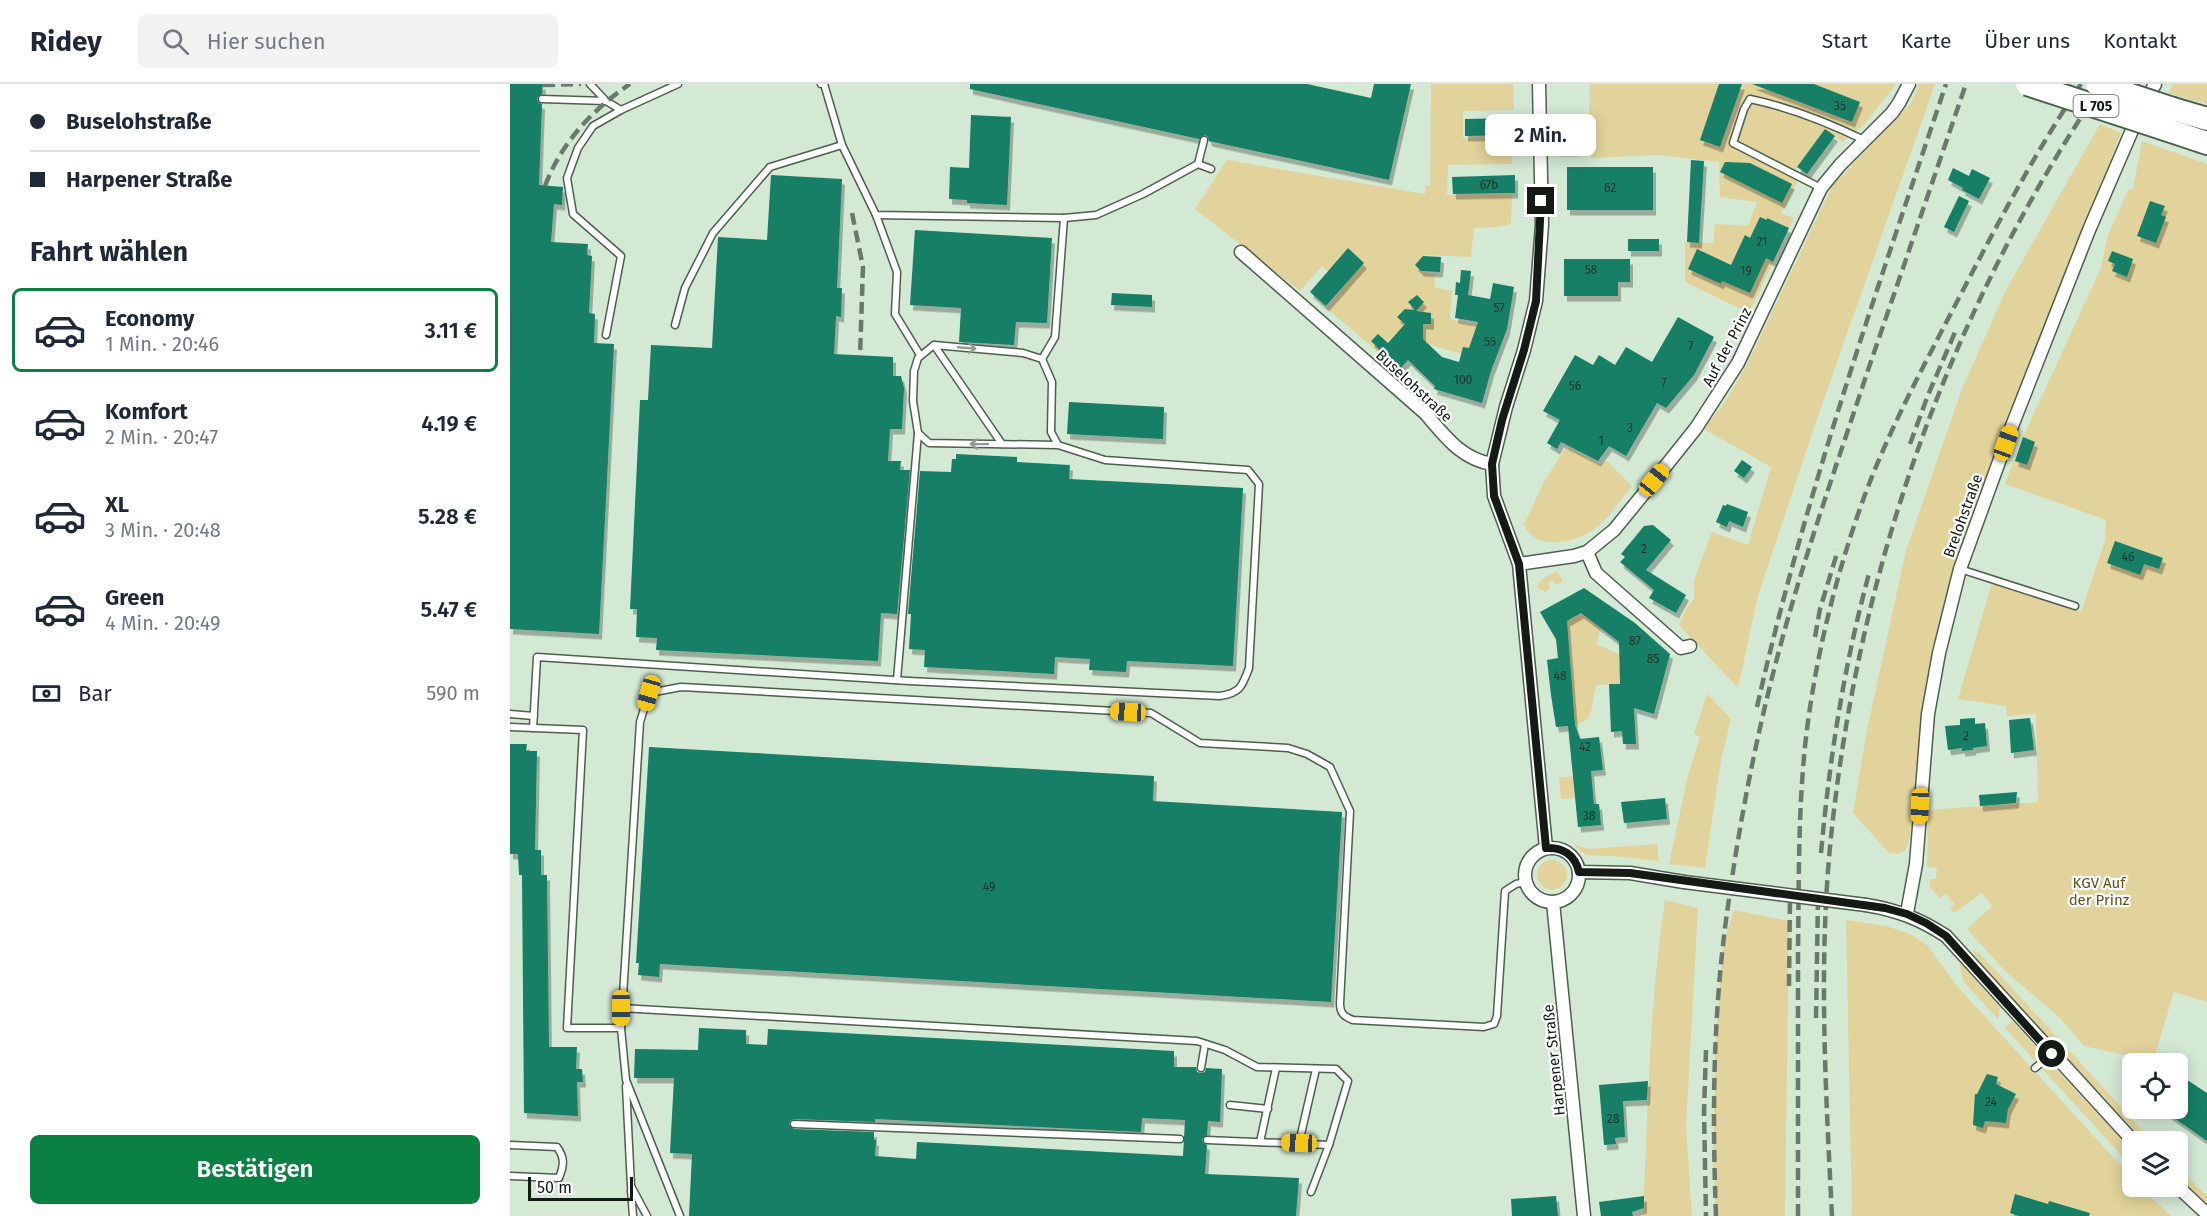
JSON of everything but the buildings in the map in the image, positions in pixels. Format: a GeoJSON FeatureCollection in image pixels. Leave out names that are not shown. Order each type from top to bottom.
{"type":"FeatureCollection","features":[{"type":"Feature","properties":{"kind":"highway","name":"L 705"},"geometry":{"type":"LineString","coordinates":[[2028,84],[2169,119],[2207,119]]}},
{"type":"Feature","properties":{"kind":"highway","name":"L 705"},"geometry":{"type":"LineString","coordinates":[[2097,84],[2169,119],[2207,143]]}},
{"type":"Feature","properties":{"kind":"street"},"geometry":{"type":"LineString","coordinates":[[1539,84],[1542,225],[1536,301],[1492,464],[1494,496],[1519,564],[1546,848]]}},
{"type":"Feature","properties":{"kind":"street","name":"Auf der Prinz"},"geometry":{"type":"LineString","coordinates":[[1519,564],[1587,552],[1614,530],[1717,399],[1738,363],[1821,188],[1835,170],[1899,104],[1909,84]]}},
{"type":"Feature","properties":{"kind":"street","name":"Brelohstraße"},"geometry":{"type":"LineString","coordinates":[[1907,914],[1916,864],[1928,714],[1939,653],[1960,569],[2012,426],[2085,241],[2130,134],[2155,84]]}},
{"type":"Feature","properties":{"kind":"street","name":"Buselohstraße"},"geometry":{"type":"LineString","coordinates":[[1241,252],[1425,413],[1451,443],[1476,461],[1492,464]]}},
{"type":"Feature","properties":{"kind":"street"},"geometry":{"type":"LineString","coordinates":[[1587,552],[1596,573],[1617,593],[1682,648],[1690,646]]}},
{"type":"Feature","properties":{"kind":"street"},"geometry":{"type":"LineString","coordinates":[[1546,848],[1568,853],[1574,858],[1579,872],[1575,889],[1569,896],[1553,902],[1536,896],[1526,882],[1525,873],[1531,858],[1546,848]]}},
{"type":"Feature","properties":{"kind":"street"},"geometry":{"type":"LineString","coordinates":[[1579,872],[1630,873],[1866,905],[1907,914],[1926,923],[1946,936],[2124,1131]]}},
{"type":"Feature","properties":{"kind":"street","name":"Harpener Straße"},"geometry":{"type":"LineString","coordinates":[[1553,902],[1584,1216]]}},
{"type":"Feature","properties":{"kind":"street"},"geometry":{"type":"LineString","coordinates":[[2188,1196],[2207,1214]]}},
{"type":"Feature","properties":{"kind":"lane"},"geometry":{"type":"LineString","coordinates":[[590,84],[606,101],[621,110]]}},
{"type":"Feature","properties":{"kind":"lane"},"geometry":{"type":"LineString","coordinates":[[606,335],[621,256],[573,214],[567,178],[578,148],[593,126],[621,110],[678,84]]}},
{"type":"Feature","properties":{"kind":"lane"},"geometry":{"type":"LineString","coordinates":[[822,84],[824,84],[842,145],[876,216],[897,272],[895,314],[920,355]]}},
{"type":"Feature","properties":{"kind":"lane"},"geometry":{"type":"LineString","coordinates":[[542,99],[606,101]]}},
{"type":"Feature","properties":{"kind":"lane"},"geometry":{"type":"LineString","coordinates":[[1821,188],[1733,144],[1744,109],[1750,99],[1766,102],[1865,140]]}},
{"type":"Feature","properties":{"kind":"lane"},"geometry":{"type":"LineString","coordinates":[[876,216],[1064,218],[1096,215],[1143,194],[1198,164],[1204,140]]}},
{"type":"Feature","properties":{"kind":"lane"},"geometry":{"type":"LineString","coordinates":[[675,325],[685,288],[713,232],[770,167],[842,145]]}},
{"type":"Feature","properties":{"kind":"lane"},"geometry":{"type":"LineString","coordinates":[[1198,164],[1211,169]]}},
{"type":"Feature","properties":{"kind":"lane"},"geometry":{"type":"LineString","coordinates":[[1041,359],[1055,337],[1064,218]]}},
{"type":"Feature","properties":{"kind":"lane"},"geometry":{"type":"LineString","coordinates":[[934,345],[1002,444]]}},
{"type":"Feature","properties":{"kind":"lane"},"geometry":{"type":"LineString","coordinates":[[897,680],[918,433],[913,401],[914,371],[920,355],[934,345],[1023,353],[1041,359],[1052,382],[1051,432],[1058,445]]}},
{"type":"Feature","properties":{"kind":"lane"},"geometry":{"type":"LineString","coordinates":[[533,728],[537,657],[897,680],[1220,696],[1233,694],[1242,686],[1249,668],[1259,484],[1248,470],[1105,460],[1058,445],[929,443],[918,433]]}},
{"type":"Feature","properties":{"kind":"lane"},"geometry":{"type":"LineString","coordinates":[[1960,569],[2075,606]]}},
{"type":"Feature","properties":{"kind":"lane"},"geometry":{"type":"LineString","coordinates":[[633,1216],[621,1008],[640,722],[649,693],[681,687],[1151,713],[1200,743],[1288,747],[1307,754],[1330,767],[1350,811],[1340,1011],[1344,1017],[1353,1020],[1485,1027],[1494,1024],[1497,1016],[1505,891],[1516,884],[1526,882]]}},
{"type":"Feature","properties":{"kind":"lane"},"geometry":{"type":"LineString","coordinates":[[510,714],[534,716]]}},
{"type":"Feature","properties":{"kind":"lane"},"geometry":{"type":"LineString","coordinates":[[510,728],[583,730],[567,1028],[621,1028]]}},
{"type":"Feature","properties":{"kind":"lane"},"geometry":{"type":"LineString","coordinates":[[621,1008],[1185,1041],[1225,1050],[1257,1067],[1336,1069],[1348,1081],[1329,1145],[1311,1192]]}},
{"type":"Feature","properties":{"kind":"lane"},"geometry":{"type":"LineString","coordinates":[[1201,1068],[1205,1044]]}},
{"type":"Feature","properties":{"kind":"lane"},"geometry":{"type":"LineString","coordinates":[[2035,1068],[2052,1054]]}},
{"type":"Feature","properties":{"kind":"lane"},"geometry":{"type":"LineString","coordinates":[[1260,1142],[1276,1068]]}},
{"type":"Feature","properties":{"kind":"lane"},"geometry":{"type":"LineString","coordinates":[[1299,1143],[1316,1069]]}},
{"type":"Feature","properties":{"kind":"lane"},"geometry":{"type":"LineString","coordinates":[[626,1080],[680,1216]]}},
{"type":"Feature","properties":{"kind":"lane"},"geometry":{"type":"LineString","coordinates":[[1230,1105],[1268,1109]]}},
{"type":"Feature","properties":{"kind":"lane"},"geometry":{"type":"LineString","coordinates":[[795,1124],[1180,1139]]}},
{"type":"Feature","properties":{"kind":"lane"},"geometry":{"type":"LineString","coordinates":[[1207,1140],[1329,1145]]}},
{"type":"Feature","properties":{"kind":"lane"},"geometry":{"type":"LineString","coordinates":[[510,1145],[557,1147],[563,1155],[563,1167],[559,1178],[510,1176]]}},
{"type":"Feature","properties":{"kind":"lane"},"geometry":{"type":"LineString","coordinates":[[631,1186],[647,1216]]}},
{"type":"Feature","properties":{"kind":"green space"},"geometry":{"type":"Polygon","coordinates":[[[1431,84],[1513,84],[1514,110],[1463,111],[1463,138],[1513,137],[1512,164],[1448,165],[1447,195],[1512,194],[1511,224],[1474,228],[1471,257],[1425,255],[1423,273],[1434,274],[1435,288],[1452,291],[1450,319],[1483,327],[1472,357],[1423,343],[1414,354],[1394,336],[1377,351],[1326,308],[1344,287],[1322,266],[1300,291],[1195,209],[1227,160],[1425,194],[1426,185],[1430,185],[1431,84]]]}},
{"type":"Feature","properties":{"kind":"green space"},"geometry":{"type":"Polygon","coordinates":[[[1590,84],[1896,84],[1864,125],[1843,142],[1824,130],[1791,177],[1798,181],[1781,213],[1794,218],[1749,313],[1685,282],[1685,242],[1713,243],[1715,224],[1748,226],[1757,202],[1720,197],[1719,162],[1658,155],[1591,158],[1590,84]]]}},
{"type":"Feature","properties":{"kind":"green space"},"geometry":{"type":"Polygon","coordinates":[[[1919,84],[1935,84],[1811,436],[1758,596],[1738,688],[1679,625],[1686,609],[1694,599],[1694,580],[1712,532],[1748,545],[1771,467],[1704,429],[1724,403],[1747,365],[1832,186],[1911,103],[1919,84]]]}},
{"type":"Feature","properties":{"kind":"green space"},"geometry":{"type":"Polygon","coordinates":[[[2173,84],[2207,84],[2207,104],[2168,93],[2173,84]]]}},
{"type":"Feature","properties":{"kind":"green space"},"geometry":{"type":"Polygon","coordinates":[[[2100,124],[2121,133],[1961,542],[1931,655],[1915,777],[1910,836],[1906,850],[1897,854],[1889,853],[1853,813],[1866,735],[1906,550],[1962,389],[2006,290],[2100,124]]]}},
{"type":"Feature","properties":{"kind":"green space","name":"KGV Auf der Prinz"},"geometry":{"type":"Polygon","coordinates":[[[2142,141],[2207,164],[2207,1002],[2174,992],[2155,1053],[2122,1054],[2084,1046],[2060,1018],[2006,972],[1967,929],[1992,906],[1982,893],[1954,913],[1950,909],[1955,904],[1946,894],[1940,898],[1930,887],[1930,879],[1936,879],[1937,868],[1927,867],[1928,810],[2038,802],[2036,714],[2007,716],[2006,706],[1958,699],[1992,583],[2081,612],[2105,541],[2106,520],[2005,484],[2023,437],[2101,268],[2108,235],[2128,190],[2133,189],[2142,141]]]}},
{"type":"Feature","properties":{"kind":"green space"},"geometry":{"type":"Polygon","coordinates":[[[1566,447],[1600,464],[1607,461],[1632,486],[1607,517],[1590,532],[1570,540],[1548,542],[1530,533],[1524,524],[1544,482],[1566,447]]]}},
{"type":"Feature","properties":{"kind":"green space"},"geometry":{"type":"Polygon","coordinates":[[[1557,571],[1563,581],[1556,585],[1552,580],[1547,583],[1550,588],[1545,592],[1537,587],[1542,579],[1557,571]]]}},
{"type":"Feature","properties":{"kind":"green space"},"geometry":{"type":"Polygon","coordinates":[[[1584,612],[1601,628],[1596,644],[1619,654],[1621,684],[1597,685],[1590,715],[1582,723],[1575,725],[1568,633],[1551,630],[1584,612]]]}},
{"type":"Feature","properties":{"kind":"green space"},"geometry":{"type":"Polygon","coordinates":[[[1707,694],[1731,719],[1721,760],[1705,868],[1669,864],[1688,775],[1700,737],[1694,734],[1707,694]]]}},
{"type":"Feature","properties":{"kind":"green space"},"geometry":{"type":"Polygon","coordinates":[[[1574,776],[1581,798],[1561,799],[1559,778],[1574,776]]]}},
{"type":"Feature","properties":{"kind":"green space"},"geometry":{"type":"Polygon","coordinates":[[[1566,835],[1576,845],[1589,849],[1657,844],[1659,861],[1586,855],[1580,851],[1566,835]]]}},
{"type":"Feature","properties":{"kind":"green space"},"geometry":{"type":"Polygon","coordinates":[[[1552,860],[1563,864],[1567,875],[1563,886],[1552,890],[1541,886],[1537,875],[1541,864],[1552,860]]]}},
{"type":"Feature","properties":{"kind":"green space"},"geometry":{"type":"Polygon","coordinates":[[[1665,900],[1698,908],[1686,1128],[1692,1216],[1643,1216],[1652,1019],[1665,900]]]}},
{"type":"Feature","properties":{"kind":"green space"},"geometry":{"type":"Polygon","coordinates":[[[1734,910],[1789,921],[1785,1216],[1716,1216],[1713,1162],[1715,1049],[1723,945],[1734,910]]]}},
{"type":"Feature","properties":{"kind":"green space"},"geometry":{"type":"Polygon","coordinates":[[[1846,920],[1886,926],[1908,933],[1927,945],[1957,986],[2122,1167],[2122,1197],[2151,1197],[2171,1216],[1852,1216],[1846,920]]]}},
{"type":"Feature","properties":{"kind":"green space"},"geometry":{"type":"Polygon","coordinates":[[[1971,949],[1980,954],[2122,1108],[2122,1117],[1981,964],[1971,949]]]}},
{"type":"Feature","properties":{"kind":"green space"},"geometry":{"type":"Polygon","coordinates":[[[1959,962],[2000,1007],[1998,1019],[1963,981],[1959,962]]]}},
{"type":"Feature","properties":{"kind":"green space"},"geometry":{"type":"Polygon","coordinates":[[[2012,1021],[2122,1140],[2122,1156],[2005,1028],[2012,1021]]]}},
{"type":"Feature","properties":{"kind":"green space"},"geometry":{"type":"Polygon","coordinates":[[[2124,1119],[2132,1119],[2143,1131],[2135,1131],[2124,1119]]]}},
{"type":"Feature","properties":{"kind":"green space"},"geometry":{"type":"Polygon","coordinates":[[[2188,1178],[2207,1196],[2207,1203],[2188,1186],[2188,1178]]]}},
{"type":"Feature","properties":{"kind":"railway"},"geometry":{"type":"LineString","coordinates":[[543,85],[581,84]]}},
{"type":"Feature","properties":{"kind":"railway"},"geometry":{"type":"LineString","coordinates":[[545,186],[569,141],[603,104],[630,84]]}},
{"type":"Feature","properties":{"kind":"railway"},"geometry":{"type":"LineString","coordinates":[[1757,707],[1797,549],[1820,471],[1946,84]]}},
{"type":"Feature","properties":{"kind":"railway"},"geometry":{"type":"LineString","coordinates":[[1716,1216],[1714,1099],[1719,983],[1733,873],[1757,743],[1780,647],[1811,543],[1966,84]]}},
{"type":"Feature","properties":{"kind":"railway"},"geometry":{"type":"LineString","coordinates":[[1798,1216],[1799,844],[1810,706],[1829,613],[1866,492],[1899,416],[2004,213],[2081,84]]}},
{"type":"Feature","properties":{"kind":"railway"},"geometry":{"type":"LineString","coordinates":[[1832,1216],[1824,1037],[1826,903],[1829,858],[1842,754],[1860,652],[1885,552],[1916,453],[1954,357],[1997,263],[2047,172],[2103,84]]}},
{"type":"Feature","properties":{"kind":"railway"},"geometry":{"type":"LineString","coordinates":[[852,213],[863,267],[860,356]]}},
{"type":"Feature","properties":{"kind":"railway"},"geometry":{"type":"LineString","coordinates":[[1910,444],[1956,330]]}},
{"type":"Feature","properties":{"kind":"railway"},"geometry":{"type":"LineString","coordinates":[[1815,637],[1820,609],[1838,550]]}},
{"type":"Feature","properties":{"kind":"railway"},"geometry":{"type":"LineString","coordinates":[[1821,853],[1839,710],[1870,570]]}},
{"type":"Feature","properties":{"kind":"railway"},"geometry":{"type":"LineString","coordinates":[[1789,986],[1790,896]]}},
{"type":"Feature","properties":{"kind":"railway"},"geometry":{"type":"LineString","coordinates":[[1816,1018],[1818,898]]}},
{"type":"Feature","properties":{"kind":"railway"},"geometry":{"type":"LineString","coordinates":[[1706,1050],[1704,1112],[1706,1216]]}},
{"type":"Feature","properties":{"kind":"route"},"geometry":{"type":"LineString","coordinates":[[1541,201],[1542,225],[1536,301],[1524,350],[1502,420],[1492,464],[1494,496],[1519,564],[1546,848],[1561,849],[1568,853],[1574,858],[1579,872],[1630,873],[1866,905],[1907,914],[1946,936],[2052,1054]]}}]}
